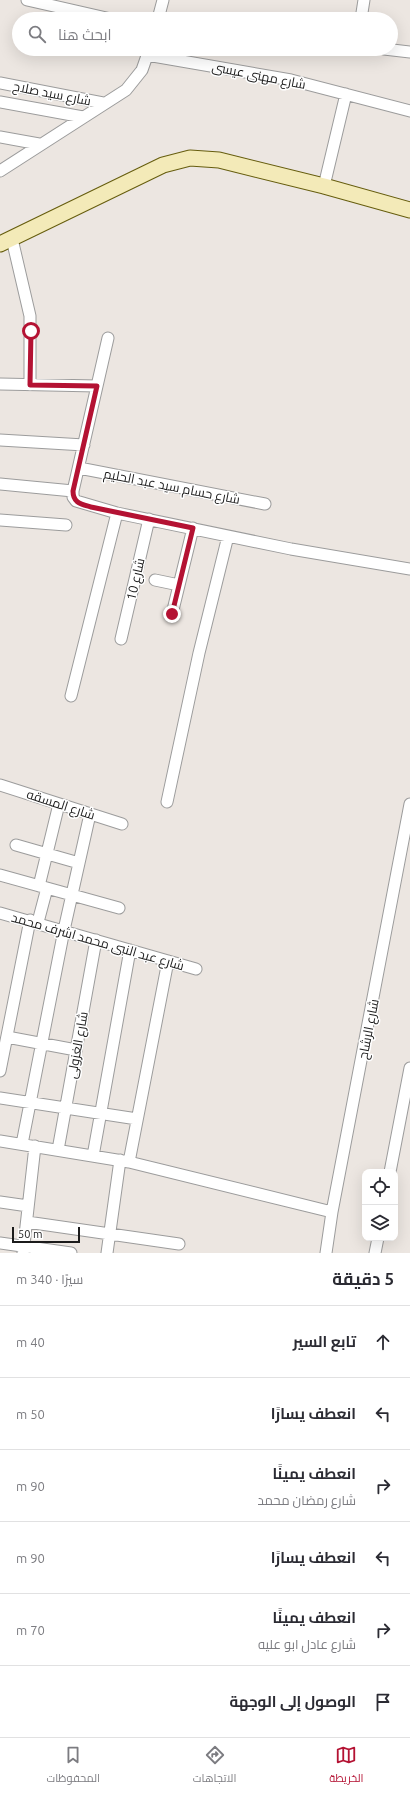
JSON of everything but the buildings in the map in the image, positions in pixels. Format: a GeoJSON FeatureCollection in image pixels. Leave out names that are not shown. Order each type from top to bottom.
{"type":"FeatureCollection","features":[{"type":"Feature","properties":{"kind":"street"},"geometry":{"type":"LineString","coordinates":[[27,0],[80,12]]}},
{"type":"Feature","properties":{"kind":"street"},"geometry":{"type":"LineString","coordinates":[[160,12],[163,0]]}},
{"type":"Feature","properties":{"kind":"street"},"geometry":{"type":"LineString","coordinates":[[362,12],[364,0]]}},
{"type":"Feature","properties":{"kind":"street"},"geometry":{"type":"LineString","coordinates":[[398,51],[410,52]]}},
{"type":"Feature","properties":{"kind":"street"},"geometry":{"type":"LineString","coordinates":[[0,171],[39,144],[126,90],[142,70],[147,56]]}},
{"type":"Feature","properties":{"kind":"street","name":"شارع مهنى عيسى"},"geometry":{"type":"LineString","coordinates":[[168,56],[291,80],[410,111]]}},
{"type":"Feature","properties":{"kind":"street","name":"شارع سيد صلاح"},"geometry":{"type":"LineString","coordinates":[[0,83],[103,103]]}},
{"type":"Feature","properties":{"kind":"street"},"geometry":{"type":"LineString","coordinates":[[324,186],[346,94]]}},
{"type":"Feature","properties":{"kind":"street"},"geometry":{"type":"LineString","coordinates":[[0,102],[83,117]]}},
{"type":"Feature","properties":{"kind":"street"},"geometry":{"type":"LineString","coordinates":[[0,137],[39,144]]}},
{"type":"Feature","properties":{"kind":"street"},"geometry":{"type":"LineString","coordinates":[[30,385],[30,316],[6,242],[163,166],[190,158],[219,160],[324,186],[410,210]]}},
{"type":"Feature","properties":{"kind":"street"},"geometry":{"type":"LineString","coordinates":[[108,338],[73,491],[74,499],[78,503],[117,513],[291,549],[410,569]]}},
{"type":"Feature","properties":{"kind":"street"},"geometry":{"type":"LineString","coordinates":[[0,384],[97,386]]}},
{"type":"Feature","properties":{"kind":"street"},"geometry":{"type":"LineString","coordinates":[[0,440],[84,445]]}},
{"type":"Feature","properties":{"kind":"street","name":"شارع حسام سيد عبد الحليم"},"geometry":{"type":"LineString","coordinates":[[79,468],[265,504]]}},
{"type":"Feature","properties":{"kind":"street"},"geometry":{"type":"LineString","coordinates":[[0,484],[73,491]]}},
{"type":"Feature","properties":{"kind":"street"},"geometry":{"type":"LineString","coordinates":[[71,696],[117,513]]}},
{"type":"Feature","properties":{"kind":"street","name":"شارع 10"},"geometry":{"type":"LineString","coordinates":[[121,639],[149,519]]}},
{"type":"Feature","properties":{"kind":"street"},"geometry":{"type":"LineString","coordinates":[[0,520],[66,525]]}},
{"type":"Feature","properties":{"kind":"street"},"geometry":{"type":"LineString","coordinates":[[172,614],[193,528]]}},
{"type":"Feature","properties":{"kind":"street"},"geometry":{"type":"LineString","coordinates":[[167,802],[199,652],[228,536]]}},
{"type":"Feature","properties":{"kind":"street"},"geometry":{"type":"LineString","coordinates":[[155,580],[179,585]]}},
{"type":"Feature","properties":{"kind":"street","name":"شارع المسقه"},"geometry":{"type":"LineString","coordinates":[[0,785],[122,824]]}},
{"type":"Feature","properties":{"kind":"street"},"geometry":{"type":"LineString","coordinates":[[0,1071],[1,1058],[43,887],[47,854],[59,804]]}},
{"type":"Feature","properties":{"kind":"street","name":"شارع الرشاح"},"geometry":{"type":"LineString","coordinates":[[326,1253],[332,1212],[410,804]]}},
{"type":"Feature","properties":{"kind":"street"},"geometry":{"type":"LineString","coordinates":[[22,1144],[71,895],[90,814]]}},
{"type":"Feature","properties":{"kind":"street"},"geometry":{"type":"LineString","coordinates":[[16,845],[79,863]]}},
{"type":"Feature","properties":{"kind":"street"},"geometry":{"type":"LineString","coordinates":[[0,875],[119,908]]}},
{"type":"Feature","properties":{"kind":"street","name":"شارع عبد النبى محمد اشرف محمد"},"geometry":{"type":"LineString","coordinates":[[0,914],[34,921],[196,969]]}},
{"type":"Feature","properties":{"kind":"street","name":"شارع الغزولى"},"geometry":{"type":"LineString","coordinates":[[58,1150],[96,940]]}},
{"type":"Feature","properties":{"kind":"street"},"geometry":{"type":"LineString","coordinates":[[93,1156],[130,950]]}},
{"type":"Feature","properties":{"kind":"street"},"geometry":{"type":"LineString","coordinates":[[107,1253],[109,1234],[124,1161],[136,1119],[168,961]]}},
{"type":"Feature","properties":{"kind":"street"},"geometry":{"type":"LineString","coordinates":[[7,1037],[76,1050]]}},
{"type":"Feature","properties":{"kind":"street"},"geometry":{"type":"LineString","coordinates":[[391,1169],[410,1068]]}},
{"type":"Feature","properties":{"kind":"street"},"geometry":{"type":"LineString","coordinates":[[0,1098],[136,1119]]}},
{"type":"Feature","properties":{"kind":"street"},"geometry":{"type":"LineString","coordinates":[[0,1141],[124,1161],[332,1212]]}},
{"type":"Feature","properties":{"kind":"street"},"geometry":{"type":"LineString","coordinates":[[23,1250],[34,1146]]}},
{"type":"Feature","properties":{"kind":"street"},"geometry":{"type":"LineString","coordinates":[[0,1202],[28,1206]]}},
{"type":"Feature","properties":{"kind":"street"},"geometry":{"type":"LineString","coordinates":[[27,1222],[179,1244]]}},
{"type":"Feature","properties":{"kind":"street"},"geometry":{"type":"LineString","coordinates":[[375,1253],[377,1241]]}},
{"type":"Feature","properties":{"kind":"street"},"geometry":{"type":"LineString","coordinates":[[0,1243],[23,1250],[71,1253]]}},
{"type":"Feature","properties":{"kind":"route"},"geometry":{"type":"LineString","coordinates":[[31,331],[30,385],[97,386],[73,491],[73,497],[76,502],[117,513],[193,528],[172,614]]}}]}
